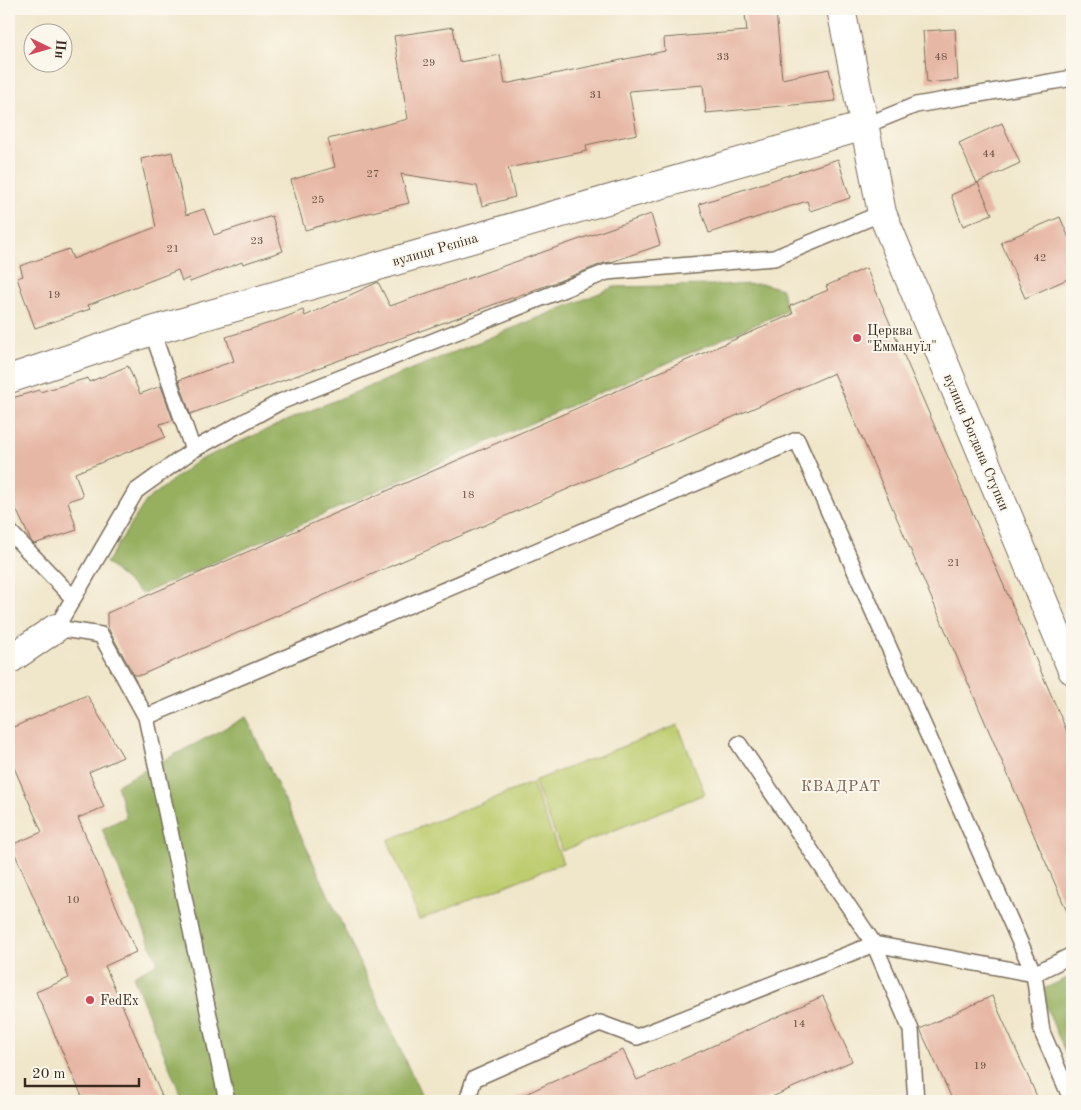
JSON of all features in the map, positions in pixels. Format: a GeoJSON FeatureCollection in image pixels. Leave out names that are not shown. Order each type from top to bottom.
{"type":"FeatureCollection","features":[{"type":"Feature","properties":{"kind":"street","name":"вулиця Богдана Ступки"},"geometry":{"type":"LineString","coordinates":[[841,9],[882,213],[1069,653]]}},
{"type":"Feature","properties":{"kind":"street","name":"вулиця Рєпіна"},"geometry":{"type":"LineString","coordinates":[[9,379],[152,331],[864,126]]}},
{"type":"Feature","properties":{"kind":"street"},"geometry":{"type":"LineString","coordinates":[[9,660],[56,628]]}},
{"type":"Feature","properties":{"kind":"lane"},"geometry":{"type":"LineString","coordinates":[[864,126],[916,105],[1067,79]]}},
{"type":"Feature","properties":{"kind":"lane"},"geometry":{"type":"LineString","coordinates":[[227,1101],[146,717],[101,635],[56,628],[136,491],[192,450],[280,402],[607,272],[774,258],[882,213]]}},
{"type":"Feature","properties":{"kind":"lane"},"geometry":{"type":"LineString","coordinates":[[152,331],[192,450]]}},
{"type":"Feature","properties":{"kind":"lane"},"geometry":{"type":"LineString","coordinates":[[146,717],[798,440],[1034,974],[1042,1032],[1072,1101]]}},
{"type":"Feature","properties":{"kind":"lane"},"geometry":{"type":"LineString","coordinates":[[9,531],[74,598]]}},
{"type":"Feature","properties":{"kind":"lane"},"geometry":{"type":"LineString","coordinates":[[739,744],[874,944],[911,1030],[916,1101]]}},
{"type":"Feature","properties":{"kind":"lane"},"geometry":{"type":"LineString","coordinates":[[467,1101],[474,1078],[600,1023],[637,1037],[874,944],[1034,974],[1072,955]]}},
{"type":"Feature","properties":{"kind":"green space"},"geometry":{"type":"Polygon","coordinates":[[[764,284],[782,289],[786,311],[142,594],[106,563],[146,501],[197,461],[297,416],[614,287],[764,284]]]}},
{"type":"Feature","properties":{"kind":"green space"},"geometry":{"type":"Polygon","coordinates":[[[246,717],[424,1101],[183,1101],[133,976],[158,963],[102,829],[126,817],[117,785],[246,717]]]}},
{"type":"Feature","properties":{"kind":"green space"},"geometry":{"type":"Polygon","coordinates":[[[678,725],[705,794],[562,851],[534,781],[678,725]]]}},
{"type":"Feature","properties":{"kind":"green space"},"geometry":{"type":"Polygon","coordinates":[[[532,783],[563,863],[419,920],[388,840],[532,783]]]}},
{"type":"Feature","properties":{"kind":"green space"},"geometry":{"type":"Polygon","coordinates":[[[1072,976],[1072,1068],[1039,991],[1072,976]]]}},
{"type":"Feature","properties":{"kind":"building"},"geometry":{"type":"Polygon","coordinates":[[[776,11],[782,79],[829,69],[836,101],[706,113],[703,85],[629,91],[637,134],[586,145],[587,151],[508,168],[515,197],[482,206],[477,186],[401,174],[409,203],[305,230],[291,180],[335,167],[328,139],[408,119],[394,36],[453,27],[459,62],[500,55],[505,84],[665,51],[664,38],[747,31],[745,14],[776,11]]]}},
{"type":"Feature","properties":{"kind":"building"},"geometry":{"type":"Polygon","coordinates":[[[955,29],[958,80],[927,83],[923,31],[955,29]]]}},
{"type":"Feature","properties":{"kind":"building"},"geometry":{"type":"Polygon","coordinates":[[[1002,123],[1020,163],[977,183],[959,143],[1002,123]]]}},
{"type":"Feature","properties":{"kind":"building"},"geometry":{"type":"Polygon","coordinates":[[[172,152],[186,215],[204,209],[214,235],[272,216],[283,251],[243,264],[242,262],[190,282],[189,278],[182,281],[178,270],[88,305],[90,309],[35,328],[17,278],[23,276],[20,266],[69,249],[73,259],[156,227],[141,159],[172,152]]]}},
{"type":"Feature","properties":{"kind":"building"},"geometry":{"type":"Polygon","coordinates":[[[838,159],[850,198],[810,211],[807,201],[709,233],[699,204],[838,159]]]}},
{"type":"Feature","properties":{"kind":"building"},"geometry":{"type":"Polygon","coordinates":[[[978,183],[992,214],[963,226],[951,195],[978,183]]]}},
{"type":"Feature","properties":{"kind":"building"},"geometry":{"type":"Polygon","coordinates":[[[651,214],[660,245],[604,263],[190,414],[179,380],[234,361],[226,337],[303,310],[305,316],[378,282],[390,306],[651,214]]]}},
{"type":"Feature","properties":{"kind":"building"},"geometry":{"type":"Polygon","coordinates":[[[1060,217],[1072,245],[1072,277],[1025,298],[1001,242],[1060,217]]]}},
{"type":"Feature","properties":{"kind":"building"},"geometry":{"type":"Polygon","coordinates":[[[866,268],[1072,743],[1072,923],[834,373],[141,675],[134,675],[111,634],[107,625],[107,613],[793,314],[790,306],[828,290],[826,286],[866,268]]]}},
{"type":"Feature","properties":{"kind":"building"},"geometry":{"type":"Polygon","coordinates":[[[128,366],[140,394],[161,386],[173,420],[160,424],[165,437],[75,473],[83,496],[68,501],[77,530],[34,544],[9,494],[9,399],[88,378],[89,382],[128,366]]]}},
{"type":"Feature","properties":{"kind":"building"},"geometry":{"type":"Polygon","coordinates":[[[87,695],[123,757],[89,772],[104,807],[78,818],[136,952],[105,966],[164,1101],[84,1101],[36,992],[69,978],[11,845],[42,832],[9,756],[9,729],[87,695]]]}},
{"type":"Feature","properties":{"kind":"building"},"geometry":{"type":"Polygon","coordinates":[[[823,996],[852,1061],[763,1101],[510,1101],[623,1050],[637,1080],[823,996]]]}},
{"type":"Feature","properties":{"kind":"building"},"geometry":{"type":"Polygon","coordinates":[[[992,996],[1039,1101],[953,1101],[920,1029],[992,996]]]}},
{"type":"Feature","properties":{"kind":"place","name":"Церква \"Еммануїл\""},"geometry":{"type":"Point","coordinates":[857,338]}},
{"type":"Feature","properties":{"kind":"place","name":"FedEx"},"geometry":{"type":"Point","coordinates":[90,1000]}},
{"type":"Feature","properties":{"kind":"district","name":"КВАДРАТ"},"geometry":{"type":"Point","coordinates":[841,786]}}]}
